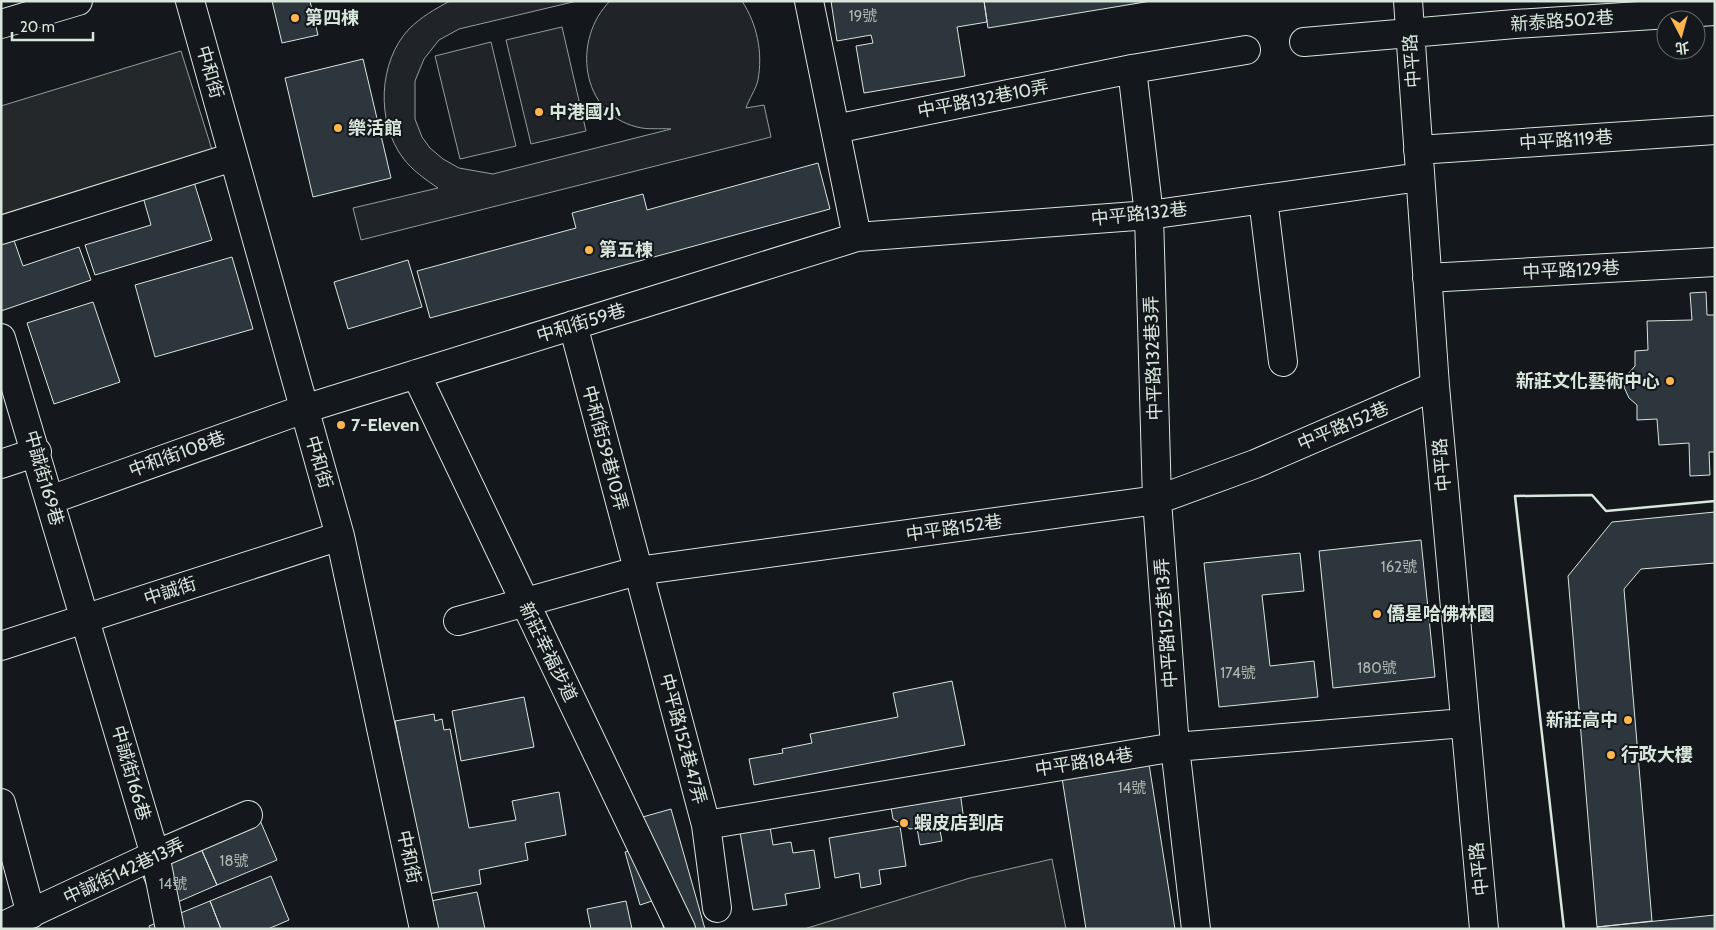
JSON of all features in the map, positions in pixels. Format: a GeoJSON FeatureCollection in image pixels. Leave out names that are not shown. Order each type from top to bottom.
{"type":"FeatureCollection","features":[{"type":"Feature","properties":{"kind":"street"},"geometry":{"type":"LineString","coordinates":[[1,24],[78,1]]}},
{"type":"Feature","properties":{"kind":"street","name":"中和街"},"geometry":{"type":"LineString","coordinates":[[190,1],[340,536],[424,929]]}},
{"type":"Feature","properties":{"kind":"street"},"geometry":{"type":"LineString","coordinates":[[808,1],[857,237]]}},
{"type":"Feature","properties":{"kind":"street","name":"中平路"},"geometry":{"type":"LineString","coordinates":[[1408,1],[1435,386],[1484,929]]}},
{"type":"Feature","properties":{"kind":"street","name":"新泰路502巷"},"geometry":{"type":"LineString","coordinates":[[1304,42],[1410,33],[1515,13],[1715,11]]}},
{"type":"Feature","properties":{"kind":"street","name":"中平路132巷10弄"},"geometry":{"type":"LineString","coordinates":[[835,129],[1132,69],[1246,50]]}},
{"type":"Feature","properties":{"kind":"street"},"geometry":{"type":"LineString","coordinates":[[1132,69],[1149,215]]}},
{"type":"Feature","properties":{"kind":"street","name":"中平路119巷"},"geometry":{"type":"LineString","coordinates":[[1418,150],[1715,130]]}},
{"type":"Feature","properties":{"kind":"street"},"geometry":{"type":"LineString","coordinates":[[1,230],[233,157]]}},
{"type":"Feature","properties":{"kind":"street","name":"中平路132巷"},"geometry":{"type":"LineString","coordinates":[[857,237],[1149,215],[1420,178]]}},
{"type":"Feature","properties":{"kind":"street"},"geometry":{"type":"LineString","coordinates":[[1263,199],[1283,362]]}},
{"type":"Feature","properties":{"kind":"street","name":"中平路132巷3弄"},"geometry":{"type":"LineString","coordinates":[[1149,215],[1157,500]]}},
{"type":"Feature","properties":{"kind":"street","name":"中和街59巷"},"geometry":{"type":"LineString","coordinates":[[304,409],[857,237]]}},
{"type":"Feature","properties":{"kind":"street","name":"中平路129巷"},"geometry":{"type":"LineString","coordinates":[[1427,278],[1715,262]]}},
{"type":"Feature","properties":{"kind":"street","name":"中和街59巷10弄"},"geometry":{"type":"LineString","coordinates":[[572,325],[637,571]]}},
{"type":"Feature","properties":{"kind":"street","name":"中誠街169巷"},"geometry":{"type":"LineString","coordinates":[[1,338],[8,377],[37,452],[85,619]]}},
{"type":"Feature","properties":{"kind":"street","name":"新莊幸福步道"},"geometry":{"type":"LineString","coordinates":[[416,374],[681,929]]}},
{"type":"Feature","properties":{"kind":"street","name":"中平路152巷"},"geometry":{"type":"LineString","coordinates":[[458,621],[637,571],[1157,500],[1255,464],[1435,386]]}},
{"type":"Feature","properties":{"kind":"street","name":"中和街108巷"},"geometry":{"type":"LineString","coordinates":[[50,500],[304,409]]}},
{"type":"Feature","properties":{"kind":"street"},"geometry":{"type":"LineString","coordinates":[[1,464],[37,452]]}},
{"type":"Feature","properties":{"kind":"street","name":"中平路152巷13弄"},"geometry":{"type":"LineString","coordinates":[[1157,500],[1175,746],[1196,929]]}},
{"type":"Feature","properties":{"kind":"street","name":"中誠街"},"geometry":{"type":"LineString","coordinates":[[1,646],[340,536]]}},
{"type":"Feature","properties":{"kind":"street","name":"中平路152巷47弄"},"geometry":{"type":"LineString","coordinates":[[637,571],[706,825],[717,908]]}},
{"type":"Feature","properties":{"kind":"street","name":"中誠街166巷"},"geometry":{"type":"LineString","coordinates":[[85,619],[155,855],[170,929]]}},
{"type":"Feature","properties":{"kind":"street","name":"中平路184巷"},"geometry":{"type":"LineString","coordinates":[[706,825],[1175,746],[1464,723]]}},
{"type":"Feature","properties":{"kind":"street"},"geometry":{"type":"LineString","coordinates":[[1,803],[31,914]]}},
{"type":"Feature","properties":{"kind":"street","name":"中誠街142巷13弄"},"geometry":{"type":"LineString","coordinates":[[1,927],[155,855],[248,815]]}},
{"type":"Feature","properties":{"kind":"shaded area"},"geometry":{"type":"Polygon","coordinates":[[[450,1],[577,1],[459,29],[439,40],[424,59],[415,81],[415,119],[422,137],[430,148],[443,159],[459,168],[493,174],[671,129],[641,128],[618,119],[603,107],[593,91],[588,73],[587,54],[590,35],[598,17],[610,1],[742,1],[752,19],[758,39],[760,59],[756,87],[746,108],[764,105],[771,137],[361,240],[353,208],[438,188],[411,167],[394,143],[388,127],[384,92],[391,58],[409,29],[434,10],[450,1]]]}},
{"type":"Feature","properties":{"kind":"shaded area"},"geometry":{"type":"Polygon","coordinates":[[[562,27],[586,131],[531,144],[506,40],[562,27]]]}},
{"type":"Feature","properties":{"kind":"shaded area"},"geometry":{"type":"Polygon","coordinates":[[[491,42],[516,146],[460,159],[435,56],[491,42]]]}},
{"type":"Feature","properties":{"kind":"shaded area"},"geometry":{"type":"Polygon","coordinates":[[[181,51],[213,153],[1,218],[1,106],[181,51]]]}},
{"type":"Feature","properties":{"kind":"shaded area"},"geometry":{"type":"Polygon","coordinates":[[[1052,859],[1066,929],[804,929],[970,878],[1052,859]]]}},
{"type":"Feature","properties":{"kind":"building","name":"第四棟"},"geometry":{"type":"Polygon","coordinates":[[[272,1],[310,1],[318,35],[282,43],[272,1]]]}},
{"type":"Feature","properties":{"kind":"building"},"geometry":{"type":"Polygon","coordinates":[[[831,1],[984,1],[987,22],[957,27],[965,76],[864,93],[856,46],[873,43],[871,35],[837,41],[831,1]]]}},
{"type":"Feature","properties":{"kind":"building"},"geometry":{"type":"Polygon","coordinates":[[[984,1],[1151,1],[988,28],[984,1]]]}},
{"type":"Feature","properties":{"kind":"building","name":"樂活館"},"geometry":{"type":"Polygon","coordinates":[[[363,59],[391,178],[313,197],[285,78],[363,59]]]}},
{"type":"Feature","properties":{"kind":"building","name":"第五棟"},"geometry":{"type":"Polygon","coordinates":[[[818,163],[830,209],[430,318],[417,271],[576,228],[572,213],[643,194],[647,210],[818,163]]]}},
{"type":"Feature","properties":{"kind":"building"},"geometry":{"type":"Polygon","coordinates":[[[194,182],[212,240],[95,275],[85,245],[151,225],[143,197],[194,182]]]}},
{"type":"Feature","properties":{"kind":"building"},"geometry":{"type":"Polygon","coordinates":[[[10,229],[23,266],[79,247],[91,280],[1,311],[1,232],[10,229]]]}},
{"type":"Feature","properties":{"kind":"building"},"geometry":{"type":"Polygon","coordinates":[[[232,257],[253,329],[155,357],[135,285],[232,257]]]}},
{"type":"Feature","properties":{"kind":"building"},"geometry":{"type":"Polygon","coordinates":[[[408,260],[422,307],[348,329],[334,282],[408,260]]]}},
{"type":"Feature","properties":{"kind":"building","name":"新莊文化藝術中心"},"geometry":{"type":"Polygon","coordinates":[[[1706,292],[1707,315],[1715,315],[1715,452],[1709,452],[1710,475],[1690,476],[1689,443],[1659,445],[1657,419],[1637,420],[1637,405],[1629,398],[1624,387],[1627,375],[1635,366],[1635,351],[1648,350],[1647,321],[1692,320],[1690,293],[1706,292]]]}},
{"type":"Feature","properties":{"kind":"building"},"geometry":{"type":"Polygon","coordinates":[[[93,302],[120,382],[54,404],[27,323],[93,302]]]}},
{"type":"Feature","properties":{"kind":"building","name":"行政大樓"},"geometry":{"type":"Polygon","coordinates":[[[1715,512],[1715,563],[1641,569],[1624,589],[1652,921],[1597,927],[1568,576],[1612,522],[1715,512]]]}},
{"type":"Feature","properties":{"kind":"building","name":"僑星哈佛林園"},"geometry":{"type":"Polygon","coordinates":[[[1421,540],[1435,677],[1333,688],[1319,551],[1421,540]]]}},
{"type":"Feature","properties":{"kind":"building"},"geometry":{"type":"Polygon","coordinates":[[[1300,553],[1304,591],[1262,595],[1270,666],[1314,661],[1318,697],[1219,707],[1204,563],[1300,553]]]}},
{"type":"Feature","properties":{"kind":"building"},"geometry":{"type":"Polygon","coordinates":[[[952,681],[965,745],[754,785],[749,759],[783,753],[782,749],[812,743],[810,734],[898,717],[893,693],[952,681]]]}},
{"type":"Feature","properties":{"kind":"building"},"geometry":{"type":"Polygon","coordinates":[[[524,697],[534,747],[461,761],[452,711],[524,697]]]}},
{"type":"Feature","properties":{"kind":"building"},"geometry":{"type":"Polygon","coordinates":[[[434,714],[435,721],[442,719],[444,730],[450,729],[469,828],[516,820],[512,801],[559,792],[566,835],[525,843],[528,860],[479,870],[481,884],[428,894],[395,721],[434,714]]]}},
{"type":"Feature","properties":{"kind":"building"},"geometry":{"type":"Polygon","coordinates":[[[1149,764],[1175,929],[1086,929],[1062,778],[1149,764]]]}},
{"type":"Feature","properties":{"kind":"building"},"geometry":{"type":"Polygon","coordinates":[[[959,784],[964,821],[939,825],[942,841],[920,845],[917,828],[910,829],[893,819],[889,795],[959,784]]]}},
{"type":"Feature","properties":{"kind":"building"},"geometry":{"type":"Polygon","coordinates":[[[671,809],[705,929],[664,929],[655,900],[640,905],[625,852],[640,848],[632,820],[671,809]]]}},
{"type":"Feature","properties":{"kind":"building"},"geometry":{"type":"Polygon","coordinates":[[[259,818],[277,860],[217,885],[199,844],[259,818]]]}},
{"type":"Feature","properties":{"kind":"building"},"geometry":{"type":"Polygon","coordinates":[[[900,826],[906,866],[879,870],[881,884],[861,888],[859,873],[835,878],[829,838],[900,826]]]}},
{"type":"Feature","properties":{"kind":"building"},"geometry":{"type":"Polygon","coordinates":[[[770,827],[773,845],[791,842],[793,853],[814,850],[820,888],[785,894],[787,905],[753,910],[740,832],[770,827]]]}},
{"type":"Feature","properties":{"kind":"building"},"geometry":{"type":"Polygon","coordinates":[[[199,844],[217,885],[157,911],[140,869],[199,844]]]}},
{"type":"Feature","properties":{"kind":"building"},"geometry":{"type":"Polygon","coordinates":[[[271,876],[289,920],[268,929],[221,929],[210,901],[271,876]]]}},
{"type":"Feature","properties":{"kind":"building"},"geometry":{"type":"Polygon","coordinates":[[[477,892],[485,929],[436,929],[431,901],[477,892]]]}},
{"type":"Feature","properties":{"kind":"building"},"geometry":{"type":"Polygon","coordinates":[[[210,901],[221,929],[150,929],[149,926],[210,901]]]}},
{"type":"Feature","properties":{"kind":"building"},"geometry":{"type":"Polygon","coordinates":[[[626,901],[632,929],[591,929],[587,909],[626,901]]]}},
{"type":"Feature","properties":{"kind":"building"},"geometry":{"type":"Polygon","coordinates":[[[1715,915],[1715,929],[1598,929],[1597,927],[1715,915]]]}},
{"type":"Feature","properties":{"kind":"wall"},"geometry":{"type":"LineString","coordinates":[[1564,929],[1515,496],[1592,495],[1606,511],[1715,501]]}},
{"type":"Feature","properties":{"kind":"place","name":"第四棟"},"geometry":{"type":"Point","coordinates":[295,18]}},
{"type":"Feature","properties":{"kind":"place","name":"中港國小"},"geometry":{"type":"Point","coordinates":[539,112]}},
{"type":"Feature","properties":{"kind":"place","name":"樂活館"},"geometry":{"type":"Point","coordinates":[338,128]}},
{"type":"Feature","properties":{"kind":"place","name":"第五棟"},"geometry":{"type":"Point","coordinates":[589,250]}},
{"type":"Feature","properties":{"kind":"place","name":"新莊文化藝術中心"},"geometry":{"type":"Point","coordinates":[1670,381]}},
{"type":"Feature","properties":{"kind":"place","name":"7-Eleven"},"geometry":{"type":"Point","coordinates":[341,425]}},
{"type":"Feature","properties":{"kind":"place","name":"僑星哈佛林園"},"geometry":{"type":"Point","coordinates":[1377,614]}},
{"type":"Feature","properties":{"kind":"place","name":"新莊高中"},"geometry":{"type":"Point","coordinates":[1628,720]}},
{"type":"Feature","properties":{"kind":"place","name":"行政大樓"},"geometry":{"type":"Point","coordinates":[1611,755]}},
{"type":"Feature","properties":{"kind":"place","name":"蝦皮店到店"},"geometry":{"type":"Point","coordinates":[904,823]}}]}
